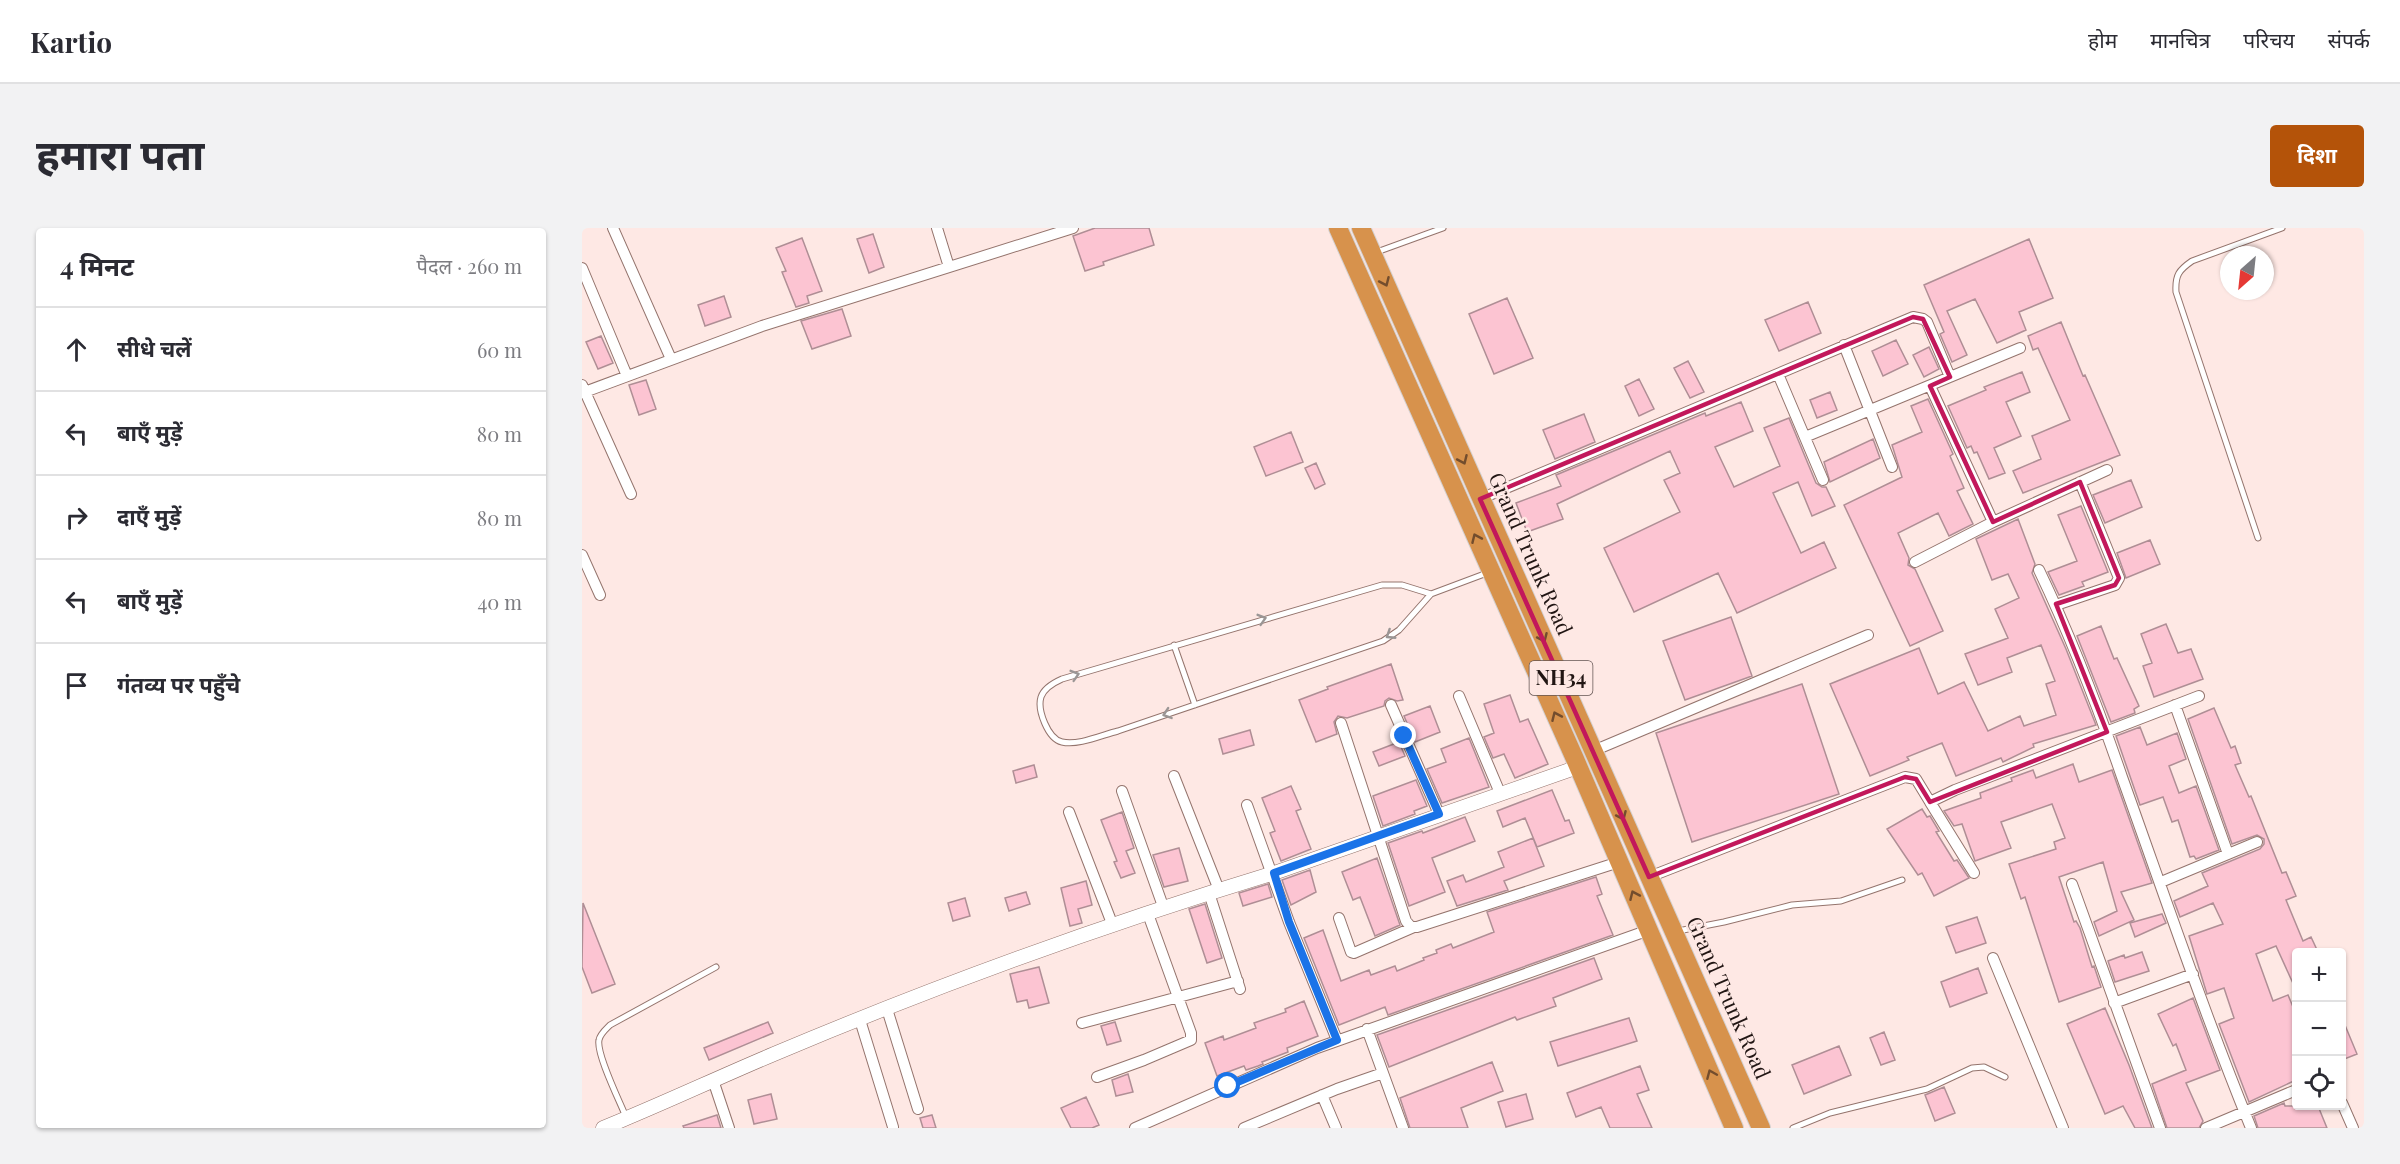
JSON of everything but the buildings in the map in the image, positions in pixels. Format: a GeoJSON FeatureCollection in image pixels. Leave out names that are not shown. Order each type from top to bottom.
{"type":"FeatureCollection","features":[{"type":"Feature","properties":{"kind":"highway","name":"Grand Trunk Road"},"geometry":{"type":"LineString","coordinates":[[1338,228],[1578,767],[1734,1128]]}},
{"type":"Feature","properties":{"kind":"highway","name":"Grand Trunk Road"},"geometry":{"type":"LineString","coordinates":[[1361,228],[1761,1128]]}},
{"type":"Feature","properties":{"kind":"street"},"geometry":{"type":"LineString","coordinates":[[613,228],[671,359]]}},
{"type":"Feature","properties":{"kind":"street"},"geometry":{"type":"LineString","coordinates":[[937,228],[949,267]]}},
{"type":"Feature","properties":{"kind":"street"},"geometry":{"type":"LineString","coordinates":[[631,494],[583,390],[854,296],[1073,228]]}},
{"type":"Feature","properties":{"kind":"street"},"geometry":{"type":"LineString","coordinates":[[582,268],[627,376]]}},
{"type":"Feature","properties":{"kind":"street"},"geometry":{"type":"LineString","coordinates":[[1480,499],[1844,345],[1918,317],[1927,322],[1950,377]]}},
{"type":"Feature","properties":{"kind":"street"},"geometry":{"type":"LineString","coordinates":[[1844,345],[1892,467]]}},
{"type":"Feature","properties":{"kind":"street"},"geometry":{"type":"LineString","coordinates":[[1805,437],[2020,348]]}},
{"type":"Feature","properties":{"kind":"street"},"geometry":{"type":"LineString","coordinates":[[1778,374],[1823,480]]}},
{"type":"Feature","properties":{"kind":"street"},"geometry":{"type":"LineString","coordinates":[[1930,386],[1993,522]]}},
{"type":"Feature","properties":{"kind":"street"},"geometry":{"type":"LineString","coordinates":[[1915,562],[1993,522],[2107,470]]}},
{"type":"Feature","properties":{"kind":"street"},"geometry":{"type":"LineString","coordinates":[[2056,605],[2115,585],[2120,578],[2080,482]]}},
{"type":"Feature","properties":{"kind":"street"},"geometry":{"type":"LineString","coordinates":[[582,555],[600,595]]}},
{"type":"Feature","properties":{"kind":"street"},"geometry":{"type":"LineString","coordinates":[[2039,570],[2056,605],[2107,732],[2193,974],[2251,1128]]}},
{"type":"Feature","properties":{"kind":"street"},"geometry":{"type":"LineString","coordinates":[[1593,751],[1868,635]]}},
{"type":"Feature","properties":{"kind":"street"},"geometry":{"type":"LineString","coordinates":[[1459,696],[1500,794]]}},
{"type":"Feature","properties":{"kind":"street"},"geometry":{"type":"LineString","coordinates":[[1930,802],[1955,790],[2199,696]]}},
{"type":"Feature","properties":{"kind":"street"},"geometry":{"type":"LineString","coordinates":[[1391,705],[1439,814]]}},
{"type":"Feature","properties":{"kind":"street"},"geometry":{"type":"LineString","coordinates":[[2175,705],[2228,854]]}},
{"type":"Feature","properties":{"kind":"street"},"geometry":{"type":"LineString","coordinates":[[1341,723],[1406,921],[1410,927],[1414,927]]}},
{"type":"Feature","properties":{"kind":"street"},"geometry":{"type":"LineString","coordinates":[[603,1128],[713,1080],[976,974],[1578,767]]}},
{"type":"Feature","properties":{"kind":"street"},"geometry":{"type":"LineString","coordinates":[[1082,1023],[1176,997],[1239,985],[1214,892],[1174,776]]}},
{"type":"Feature","properties":{"kind":"street"},"geometry":{"type":"LineString","coordinates":[[1649,877],[1905,777],[1916,779],[1974,873]]}},
{"type":"Feature","properties":{"kind":"street"},"geometry":{"type":"LineString","coordinates":[[1122,792],[1164,909]]}},
{"type":"Feature","properties":{"kind":"street"},"geometry":{"type":"LineString","coordinates":[[1247,805],[1274,873],[1289,922],[1337,1040]]}},
{"type":"Feature","properties":{"kind":"street"},"geometry":{"type":"LineString","coordinates":[[1069,812],[1113,926]]}},
{"type":"Feature","properties":{"kind":"street"},"geometry":{"type":"LineString","coordinates":[[2161,882],[2257,842]]}},
{"type":"Feature","properties":{"kind":"street"},"geometry":{"type":"LineString","coordinates":[[1339,918],[1351,952],[1354,953],[1414,927],[1619,862]]}},
{"type":"Feature","properties":{"kind":"street"},"geometry":{"type":"LineString","coordinates":[[2072,884],[2160,1128]]}},
{"type":"Feature","properties":{"kind":"street"},"geometry":{"type":"LineString","coordinates":[[1097,1077],[1191,1040],[1191,1033],[1176,997],[1148,914]]}},
{"type":"Feature","properties":{"kind":"street"},"geometry":{"type":"LineString","coordinates":[[1141,1127],[1337,1040],[1649,930]]}},
{"type":"Feature","properties":{"kind":"street"},"geometry":{"type":"LineString","coordinates":[[1993,958],[2063,1128]]}},
{"type":"Feature","properties":{"kind":"street"},"geometry":{"type":"LineString","coordinates":[[2114,1003],[2193,974]]}},
{"type":"Feature","properties":{"kind":"street"},"geometry":{"type":"LineString","coordinates":[[887,1009],[918,1109]]}},
{"type":"Feature","properties":{"kind":"street"},"geometry":{"type":"LineString","coordinates":[[860,1020],[893,1126]]}},
{"type":"Feature","properties":{"kind":"street"},"geometry":{"type":"LineString","coordinates":[[1367,1029],[1403,1128]]}},
{"type":"Feature","properties":{"kind":"street"},"geometry":{"type":"LineString","coordinates":[[1244,1128],[1322,1095],[1383,1073]]}},
{"type":"Feature","properties":{"kind":"street"},"geometry":{"type":"LineString","coordinates":[[713,1080],[729,1128]]}},
{"type":"Feature","properties":{"kind":"street"},"geometry":{"type":"LineString","coordinates":[[2206,1128],[2292,1092]]}},
{"type":"Feature","properties":{"kind":"street"},"geometry":{"type":"LineString","coordinates":[[1322,1095],[1336,1128]]}},
{"type":"Feature","properties":{"kind":"street"},"geometry":{"type":"LineString","coordinates":[[2345,1110],[2353,1128]]}},
{"type":"Feature","properties":{"kind":"lane"},"geometry":{"type":"LineString","coordinates":[[1373,254],[1443,228]]}},
{"type":"Feature","properties":{"kind":"lane"},"geometry":{"type":"LineString","coordinates":[[2258,538],[2176,292],[2175,277],[2180,269],[2192,261],[2282,228]]}},
{"type":"Feature","properties":{"kind":"lane"},"geometry":{"type":"LineString","coordinates":[[1431,594],[1402,585],[1382,585],[1174,645],[1053,683],[1041,696],[1042,713],[1051,735],[1058,741],[1066,743],[1118,731],[1383,641],[1399,630],[1431,594],[1491,572]]}},
{"type":"Feature","properties":{"kind":"lane"},"geometry":{"type":"LineString","coordinates":[[1174,645],[1194,705]]}},
{"type":"Feature","properties":{"kind":"lane"},"geometry":{"type":"LineString","coordinates":[[1673,931],[1724,922],[1798,904],[1841,901],[1902,880]]}},
{"type":"Feature","properties":{"kind":"lane"},"geometry":{"type":"LineString","coordinates":[[626,1119],[603,1062],[599,1047],[601,1035],[610,1025],[716,967]]}},
{"type":"Feature","properties":{"kind":"lane"},"geometry":{"type":"LineString","coordinates":[[1793,1128],[1830,1113],[1927,1089],[1972,1068],[1984,1067],[2005,1077]]}},
{"type":"Feature","properties":{"kind":"highlighted area"},"geometry":{"type":"Polygon","coordinates":[[[1913,317],[1923,319],[1950,377],[1930,386],[1993,522],[2080,482],[2119,578],[2115,585],[2056,604],[2107,732],[1930,802],[1916,779],[1905,777],[1649,877],[1480,499],[1844,345],[1913,317]]]}},
{"type":"Feature","properties":{"kind":"route"},"geometry":{"type":"LineString","coordinates":[[1228,1086],[1337,1040],[1289,922],[1274,873],[1439,814],[1404,736]]}}]}
